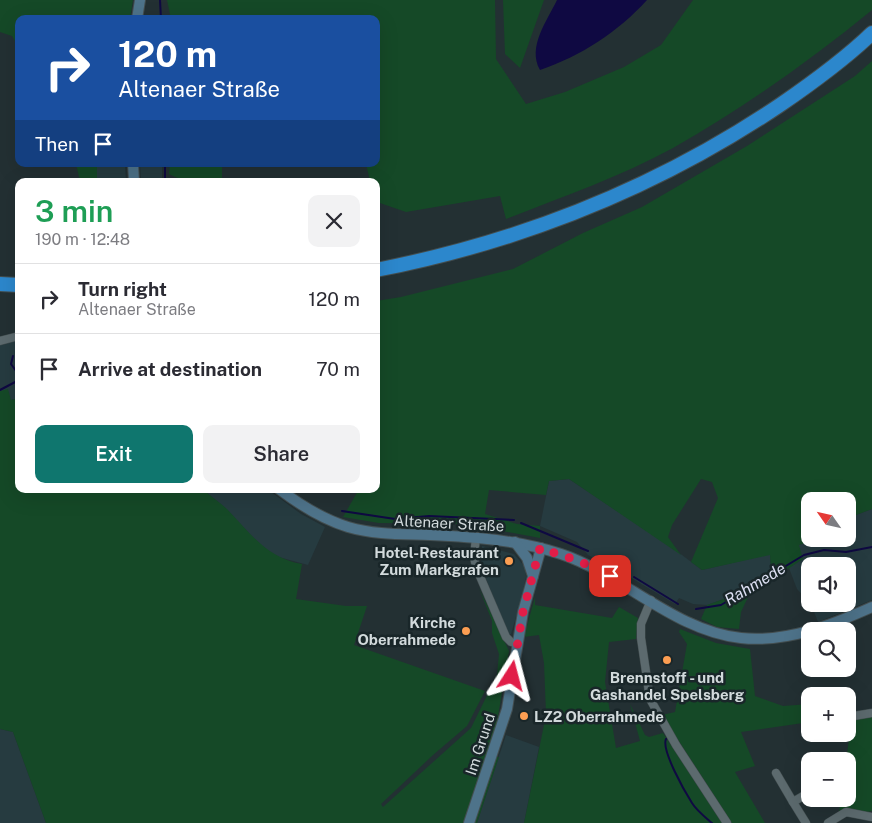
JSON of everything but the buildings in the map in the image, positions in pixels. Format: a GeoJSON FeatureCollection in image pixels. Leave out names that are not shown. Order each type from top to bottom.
{"type":"FeatureCollection","features":[{"type":"Feature","properties":{"kind":"highway"},"geometry":{"type":"LineString","coordinates":[[380,269],[494,242],[542,226],[637,186],[740,132],[809,85],[872,33]]}},
{"type":"Feature","properties":{"kind":"highway"},"geometry":{"type":"LineString","coordinates":[[380,275],[492,248],[544,230],[638,191],[742,136],[797,100],[872,43]]}},
{"type":"Feature","properties":{"kind":"highway"},"geometry":{"type":"LineString","coordinates":[[0,284],[15,285]]}},
{"type":"Feature","properties":{"kind":"highway"},"geometry":{"type":"LineString","coordinates":[[0,290],[15,291]]}},
{"type":"Feature","properties":{"kind":"main road"},"geometry":{"type":"LineString","coordinates":[[138,15],[140,0]]}},
{"type":"Feature","properties":{"kind":"main road","name":"Altenaer Straße"},"geometry":{"type":"LineString","coordinates":[[284,493],[304,508],[348,527],[380,534],[476,537],[515,542],[540,548],[579,561],[651,600],[676,616],[706,630],[727,636],[759,639],[783,636],[817,628],[872,607]]}},
{"type":"Feature","properties":{"kind":"main road"},"geometry":{"type":"LineString","coordinates":[[515,542],[526,555],[533,576]]}},
{"type":"Feature","properties":{"kind":"main road","name":"Im Grund"},"geometry":{"type":"LineString","coordinates":[[469,823],[507,709],[518,644],[540,548]]}},
{"type":"Feature","properties":{"kind":"street"},"geometry":{"type":"LineString","coordinates":[[0,341],[15,337]]}},
{"type":"Feature","properties":{"kind":"street"},"geometry":{"type":"LineString","coordinates":[[476,537],[474,557],[482,584],[506,637],[511,642],[518,644]]}},
{"type":"Feature","properties":{"kind":"street"},"geometry":{"type":"LineString","coordinates":[[651,600],[641,624],[641,638],[650,699],[676,745],[727,823]]}},
{"type":"Feature","properties":{"kind":"street"},"geometry":{"type":"LineString","coordinates":[[856,716],[872,713]]}},
{"type":"Feature","properties":{"kind":"street"},"geometry":{"type":"LineString","coordinates":[[776,773],[806,823]]}},
{"type":"Feature","properties":{"kind":"street"},"geometry":{"type":"LineString","coordinates":[[793,802],[801,797]]}},
{"type":"Feature","properties":{"kind":"street"},"geometry":{"type":"LineString","coordinates":[[828,823],[846,812],[872,817]]}},
{"type":"Feature","properties":{"kind":"shaded area"},"geometry":{"type":"Polygon","coordinates":[[[557,0],[647,0],[636,12],[598,42],[570,58],[540,70],[536,52],[537,43],[557,0]]]}},
{"type":"Feature","properties":{"kind":"shaded area"},"geometry":{"type":"Polygon","coordinates":[[[97,167],[125,167],[126,178],[97,178],[97,167]]]}},
{"type":"Feature","properties":{"kind":"shaded area"},"geometry":{"type":"Polygon","coordinates":[[[140,167],[162,167],[162,178],[141,178],[140,167]]]}},
{"type":"Feature","properties":{"kind":"shaded area"},"geometry":{"type":"Polygon","coordinates":[[[15,341],[15,399],[11,400],[0,391],[0,345],[15,341]]]}},
{"type":"Feature","properties":{"kind":"shaded area"},"geometry":{"type":"Polygon","coordinates":[[[569,479],[674,549],[702,570],[770,554],[771,570],[727,598],[707,605],[693,604],[679,598],[675,604],[588,555],[577,542],[540,526],[549,481],[569,479]]]}},
{"type":"Feature","properties":{"kind":"shaded area"},"geometry":{"type":"Polygon","coordinates":[[[207,493],[272,493],[301,514],[325,527],[308,565],[275,556],[260,545],[225,508],[207,493]]]}},
{"type":"Feature","properties":{"kind":"shaded area"},"geometry":{"type":"Polygon","coordinates":[[[872,509],[872,600],[856,607],[856,557],[801,557],[801,593],[797,589],[789,568],[798,545],[801,544],[801,548],[856,548],[856,515],[872,509]]]}},
{"type":"Feature","properties":{"kind":"shaded area"},"geometry":{"type":"Polygon","coordinates":[[[482,546],[514,554],[525,567],[526,577],[511,634],[508,634],[481,566],[482,546]]]}},
{"type":"Feature","properties":{"kind":"shaded area"},"geometry":{"type":"Polygon","coordinates":[[[814,612],[843,612],[818,622],[814,612]]]}},
{"type":"Feature","properties":{"kind":"shaded area"},"geometry":{"type":"Polygon","coordinates":[[[0,729],[13,732],[46,823],[0,823],[0,729]]]}},
{"type":"Feature","properties":{"kind":"shaded area"},"geometry":{"type":"Polygon","coordinates":[[[506,735],[539,747],[524,823],[477,823],[506,735]]]}},
{"type":"Feature","properties":{"kind":"green space"},"geometry":{"type":"Polygon","coordinates":[[[0,0],[133,0],[131,15],[15,15],[15,41],[12,36],[0,32],[0,0]]]}},
{"type":"Feature","properties":{"kind":"green space"},"geometry":{"type":"Polygon","coordinates":[[[167,0],[495,0],[496,59],[526,104],[565,92],[624,67],[661,45],[693,0],[872,0],[872,10],[825,47],[725,117],[653,158],[569,195],[506,219],[500,196],[406,212],[380,203],[380,178],[369,178],[367,167],[380,167],[380,15],[170,15],[167,0]]]}},
{"type":"Feature","properties":{"kind":"green space"},"geometry":{"type":"Polygon","coordinates":[[[503,0],[544,0],[520,68],[505,54],[503,0]]]}},
{"type":"Feature","properties":{"kind":"green space"},"geometry":{"type":"Polygon","coordinates":[[[872,61],[872,509],[856,515],[856,492],[801,492],[801,544],[799,545],[802,557],[801,560],[749,595],[741,612],[739,629],[717,627],[701,619],[707,605],[727,598],[771,570],[770,555],[702,570],[691,562],[718,498],[712,482],[701,479],[672,525],[668,537],[681,555],[569,479],[549,481],[546,495],[489,490],[485,514],[517,524],[540,526],[540,538],[465,524],[379,523],[343,517],[357,493],[380,493],[380,300],[401,297],[513,269],[583,233],[642,207],[747,146],[855,76],[872,61]]]}},
{"type":"Feature","properties":{"kind":"green space"},"geometry":{"type":"Polygon","coordinates":[[[77,167],[97,167],[97,178],[79,178],[77,167]]]}},
{"type":"Feature","properties":{"kind":"green space"},"geometry":{"type":"Polygon","coordinates":[[[170,167],[222,167],[222,178],[178,178],[169,174],[170,167]]]}},
{"type":"Feature","properties":{"kind":"green space"},"geometry":{"type":"Polygon","coordinates":[[[8,389],[11,400],[15,399],[15,493],[207,493],[227,509],[269,550],[290,561],[302,564],[296,599],[346,606],[367,606],[354,645],[485,691],[467,726],[381,804],[383,807],[471,728],[497,675],[499,654],[492,633],[492,621],[479,588],[509,651],[497,722],[464,823],[46,823],[13,732],[0,729],[0,391],[8,389]]]}},
{"type":"Feature","properties":{"kind":"green space"},"geometry":{"type":"Polygon","coordinates":[[[535,597],[535,605],[612,618],[619,607],[638,618],[636,639],[609,642],[605,682],[616,748],[640,741],[630,704],[645,735],[649,737],[663,733],[722,823],[524,823],[545,720],[549,715],[546,713],[544,663],[539,635],[524,637],[535,597]]]}},
{"type":"Feature","properties":{"kind":"green space"},"geometry":{"type":"Polygon","coordinates":[[[680,629],[716,643],[750,649],[755,696],[783,706],[801,705],[801,723],[741,732],[755,766],[735,772],[765,823],[732,823],[662,715],[675,712],[687,644],[679,632],[680,629]]]}},
{"type":"Feature","properties":{"kind":"green space"},"geometry":{"type":"Polygon","coordinates":[[[872,717],[872,811],[843,810],[839,812],[840,807],[856,807],[856,752],[847,752],[849,742],[856,742],[856,718],[872,717]]]}},
{"type":"Feature","properties":{"kind":"green space"},"geometry":{"type":"Polygon","coordinates":[[[496,757],[499,757],[477,823],[472,823],[496,757]]]}},
{"type":"Feature","properties":{"kind":"waterway","name":"Rahmede"},"geometry":{"type":"LineString","coordinates":[[160,0],[161,15]]}},
{"type":"Feature","properties":{"kind":"waterway","name":"Rahmede"},"geometry":{"type":"LineString","coordinates":[[165,167],[165,178]]}},
{"type":"Feature","properties":{"kind":"waterway"},"geometry":{"type":"LineString","coordinates":[[13,356],[11,364],[15,370]]}},
{"type":"Feature","properties":{"kind":"waterway"},"geometry":{"type":"LineString","coordinates":[[0,390],[15,382]]}},
{"type":"Feature","properties":{"kind":"waterway","name":"Rahmede"},"geometry":{"type":"LineString","coordinates":[[342,511],[395,519],[429,516],[514,520]]}},
{"type":"Feature","properties":{"kind":"waterway","name":"Rahmede"},"geometry":{"type":"LineString","coordinates":[[521,523],[588,551]]}},
{"type":"Feature","properties":{"kind":"waterway","name":"Rahmede"},"geometry":{"type":"LineString","coordinates":[[696,609],[721,605],[804,555],[824,550],[846,552],[872,547]]}},
{"type":"Feature","properties":{"kind":"waterway","name":"Rahmede"},"geometry":{"type":"LineString","coordinates":[[612,564],[625,571]]}},
{"type":"Feature","properties":{"kind":"waterway","name":"Rahmede"},"geometry":{"type":"LineString","coordinates":[[634,577],[678,604]]}},
{"type":"Feature","properties":{"kind":"waterway"},"geometry":{"type":"LineString","coordinates":[[666,739],[665,744],[670,761],[684,790],[696,809],[712,823]]}},
{"type":"Feature","properties":{"kind":"place","name":"Hotel-Restaurant Zum Markgrafen"},"geometry":{"type":"Point","coordinates":[509,561]}},
{"type":"Feature","properties":{"kind":"place","name":"Kirche Oberrahmede"},"geometry":{"type":"Point","coordinates":[466,631]}},
{"type":"Feature","properties":{"kind":"place","name":"Brennstoff - und Gashandel Spelsberg"},"geometry":{"type":"Point","coordinates":[667,660]}},
{"type":"Feature","properties":{"kind":"place","name":"LZ2 Oberrahmede"},"geometry":{"type":"Point","coordinates":[524,716]}},
{"type":"Feature","properties":{"kind":"route"},"geometry":{"type":"LineString","coordinates":[[512,676],[523,612],[540,548],[579,561],[610,576]]}}]}
